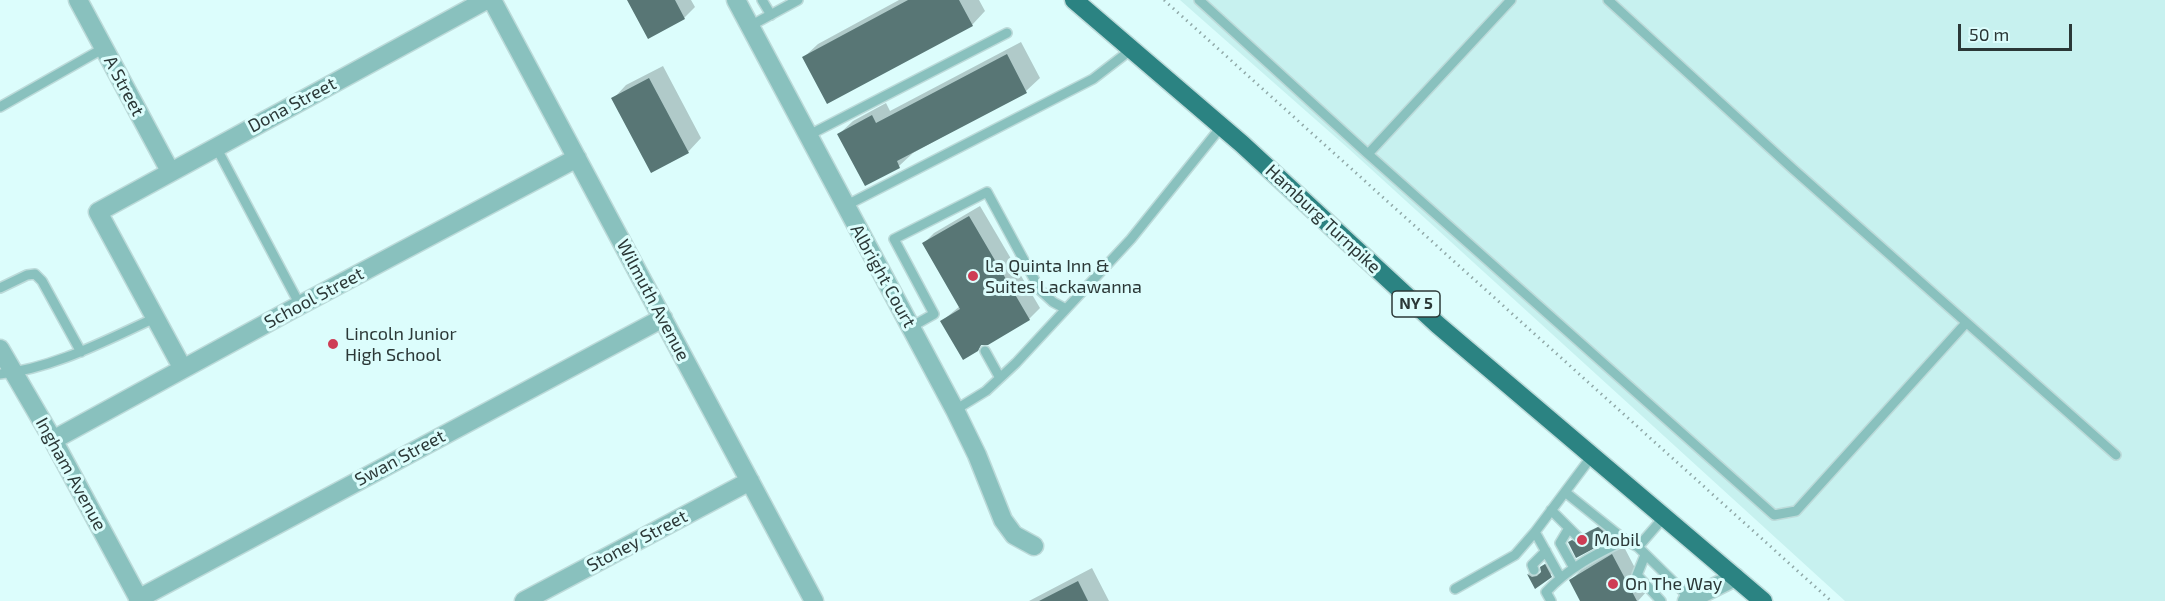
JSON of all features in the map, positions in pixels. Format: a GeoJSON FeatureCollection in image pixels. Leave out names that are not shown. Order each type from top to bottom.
{"type":"FeatureCollection","features":[{"type":"Feature","properties":{"kind":"highway","name":"Hamburg Turnpike"},"geometry":{"type":"LineString","coordinates":[[1074,0],[1221,126],[1438,325],[1763,601]]}},
{"type":"Feature","properties":{"kind":"street","name":"A Street"},"geometry":{"type":"LineString","coordinates":[[78,0],[170,171]]}},
{"type":"Feature","properties":{"kind":"street","name":"Dona Street"},"geometry":{"type":"LineString","coordinates":[[155,318],[98,212],[486,0]]}},
{"type":"Feature","properties":{"kind":"street","name":"Wilmuth Avenue"},"geometry":{"type":"LineString","coordinates":[[492,0],[814,601]]}},
{"type":"Feature","properties":{"kind":"street","name":"Albright Court"},"geometry":{"type":"LineString","coordinates":[[736,0],[955,410],[977,455],[1003,520],[1014,535],[1034,546]]}},
{"type":"Feature","properties":{"kind":"street","name":"School Street"},"geometry":{"type":"LineString","coordinates":[[53,440],[300,305],[577,158]]}},
{"type":"Feature","properties":{"kind":"street"},"geometry":{"type":"LineString","coordinates":[[155,318],[183,369]]}},
{"type":"Feature","properties":{"kind":"street","name":"Swan Street"},"geometry":{"type":"LineString","coordinates":[[139,600],[663,318]]}},
{"type":"Feature","properties":{"kind":"street","name":"Ingham Avenue"},"geometry":{"type":"LineString","coordinates":[[0,349],[7,373],[53,440],[139,600]]}},
{"type":"Feature","properties":{"kind":"street","name":"Stoney Street"},"geometry":{"type":"LineString","coordinates":[[524,601],[750,481]]}},
{"type":"Feature","properties":{"kind":"street"},"geometry":{"type":"LineString","coordinates":[[1689,600],[1734,577]]}},
{"type":"Feature","properties":{"kind":"lane"},"geometry":{"type":"LineString","coordinates":[[762,0],[771,15]]}},
{"type":"Feature","properties":{"kind":"lane"},"geometry":{"type":"LineString","coordinates":[[750,26],[798,0]]}},
{"type":"Feature","properties":{"kind":"lane"},"geometry":{"type":"LineString","coordinates":[[1199,0],[1368,154],[1774,515],[1796,511],[1966,323]]}},
{"type":"Feature","properties":{"kind":"lane"},"geometry":{"type":"LineString","coordinates":[[1368,154],[1511,0]]}},
{"type":"Feature","properties":{"kind":"lane"},"geometry":{"type":"LineString","coordinates":[[1608,0],[1793,170],[2116,455]]}},
{"type":"Feature","properties":{"kind":"lane"},"geometry":{"type":"LineString","coordinates":[[809,135],[1007,33]]}},
{"type":"Feature","properties":{"kind":"lane"},"geometry":{"type":"LineString","coordinates":[[0,107],[104,48]]}},
{"type":"Feature","properties":{"kind":"lane"},"geometry":{"type":"LineString","coordinates":[[845,206],[1093,80],[1132,49]]}},
{"type":"Feature","properties":{"kind":"lane"},"geometry":{"type":"LineString","coordinates":[[955,410],[986,391],[1066,309],[1131,239],[1221,126]]}},
{"type":"Feature","properties":{"kind":"lane"},"geometry":{"type":"LineString","coordinates":[[216,147],[300,305]]}},
{"type":"Feature","properties":{"kind":"lane"},"geometry":{"type":"LineString","coordinates":[[911,327],[934,314],[894,239],[987,192],[1040,290],[1053,302],[1066,309]]}},
{"type":"Feature","properties":{"kind":"lane"},"geometry":{"type":"LineString","coordinates":[[0,288],[27,275],[35,274],[42,281],[81,352]]}},
{"type":"Feature","properties":{"kind":"lane"},"geometry":{"type":"LineString","coordinates":[[7,373],[81,352],[155,318]]}},
{"type":"Feature","properties":{"kind":"lane"},"geometry":{"type":"LineString","coordinates":[[985,351],[1000,378]]}},
{"type":"Feature","properties":{"kind":"lane"},"geometry":{"type":"LineString","coordinates":[[1455,589],[1515,555],[1592,456]]}},
{"type":"Feature","properties":{"kind":"lane"},"geometry":{"type":"LineString","coordinates":[[1565,492],[1641,551],[1689,600]]}},
{"type":"Feature","properties":{"kind":"lane"},"geometry":{"type":"LineString","coordinates":[[1551,510],[1578,537]]}},
{"type":"Feature","properties":{"kind":"lane"},"geometry":{"type":"LineString","coordinates":[[1661,601],[1636,575],[1641,551],[1664,517]]}},
{"type":"Feature","properties":{"kind":"lane"},"geometry":{"type":"LineString","coordinates":[[1569,528],[1560,543],[1574,568]]}},
{"type":"Feature","properties":{"kind":"lane"},"geometry":{"type":"LineString","coordinates":[[1535,532],[1560,577]]}},
{"type":"Feature","properties":{"kind":"lane"},"geometry":{"type":"LineString","coordinates":[[1551,601],[1544,588],[1593,552],[1625,540]]}},
{"type":"Feature","properties":{"kind":"lane"},"geometry":{"type":"LineString","coordinates":[[1534,570],[1532,565],[1546,551]]}},
{"type":"Feature","properties":{"kind":"path"},"geometry":{"type":"LineString","coordinates":[[1164,0],[1831,601]]}},
{"type":"Feature","properties":{"kind":"shaded area"},"geometry":{"type":"Polygon","coordinates":[[[1180,0],[2165,0],[2165,601],[1845,601],[1349,149],[1180,0]]]}},
{"type":"Feature","properties":{"kind":"building"},"geometry":{"type":"Polygon","coordinates":[[[627,0],[675,0],[685,19],[648,39],[627,0]]]}},
{"type":"Feature","properties":{"kind":"building"},"geometry":{"type":"Polygon","coordinates":[[[908,0],[959,0],[973,26],[827,104],[802,57],[908,0]]]}},
{"type":"Feature","properties":{"kind":"building"},"geometry":{"type":"Polygon","coordinates":[[[1007,54],[1027,93],[897,161],[900,168],[865,186],[837,134],[872,115],[876,123],[1007,54]]]}},
{"type":"Feature","properties":{"kind":"building"},"geometry":{"type":"Polygon","coordinates":[[[649,78],[689,153],[651,173],[611,98],[649,78]]]}},
{"type":"Feature","properties":{"kind":"building","name":"La Quinta Inn & Suites Lackawanna"},"geometry":{"type":"Polygon","coordinates":[[[969,216],[1030,320],[988,345],[981,345],[978,351],[963,360],[940,321],[960,309],[922,243],[969,216]]]}},
{"type":"Feature","properties":{"kind":"building"},"geometry":{"type":"Polygon","coordinates":[[[1598,527],[1608,541],[1576,558],[1568,542],[1572,540],[1580,543],[1584,539],[1584,534],[1598,527]]]}},
{"type":"Feature","properties":{"kind":"building"},"geometry":{"type":"Polygon","coordinates":[[[1612,554],[1637,601],[1580,601],[1569,580],[1612,554]]]}},
{"type":"Feature","properties":{"kind":"building"},"geometry":{"type":"Polygon","coordinates":[[[1545,564],[1552,577],[1535,589],[1527,574],[1532,577],[1537,576],[1541,572],[1540,567],[1545,564]]]}},
{"type":"Feature","properties":{"kind":"building"},"geometry":{"type":"Polygon","coordinates":[[[1078,581],[1088,601],[1039,601],[1078,581]]]}},
{"type":"Feature","properties":{"kind":"place","name":"La Quinta Inn & Suites Lackawanna"},"geometry":{"type":"Point","coordinates":[973,276]}},
{"type":"Feature","properties":{"kind":"place","name":"Lincoln Junior High School"},"geometry":{"type":"Point","coordinates":[333,344]}},
{"type":"Feature","properties":{"kind":"place","name":"Mobil"},"geometry":{"type":"Point","coordinates":[1582,540]}},
{"type":"Feature","properties":{"kind":"place","name":"On The Way"},"geometry":{"type":"Point","coordinates":[1613,584]}}]}
